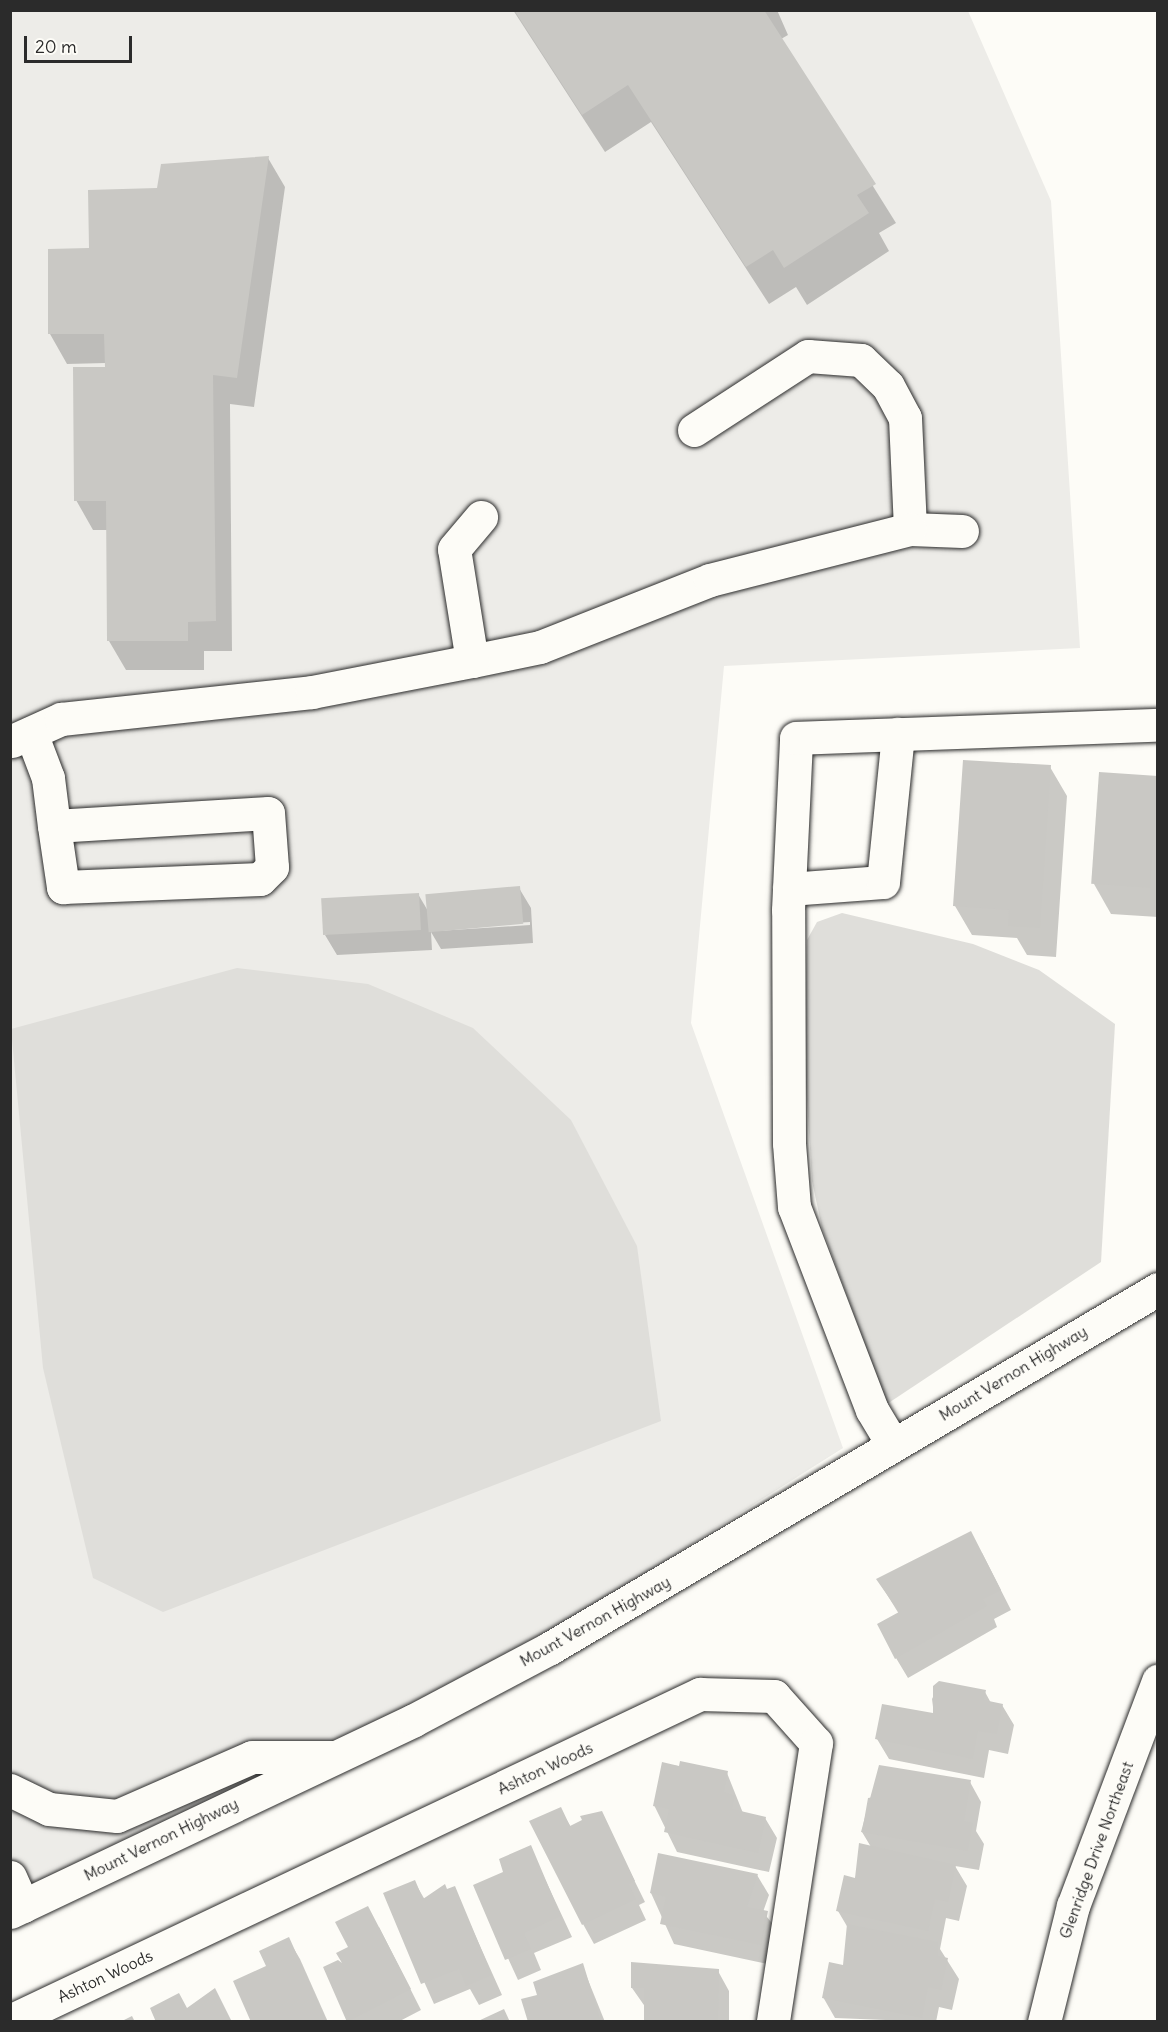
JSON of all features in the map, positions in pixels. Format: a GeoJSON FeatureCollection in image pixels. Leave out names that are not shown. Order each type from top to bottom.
{"type":"FeatureCollection","features":[{"type":"Feature","properties":{"kind":"street"},"geometry":{"type":"LineString","coordinates":[[694,430],[807,356],[861,360],[888,386],[905,418],[910,529]]}},
{"type":"Feature","properties":{"kind":"street"},"geometry":{"type":"LineString","coordinates":[[472,661],[453,549],[481,517]]}},
{"type":"Feature","properties":{"kind":"street"},"geometry":{"type":"LineString","coordinates":[[54,826],[268,813],[272,867],[260,879],[63,888],[54,826],[48,778],[21,737],[61,719],[312,692],[472,661],[540,646],[710,580],[910,529],[962,531]]}},
{"type":"Feature","properties":{"kind":"street"},"geometry":{"type":"LineString","coordinates":[[893,1445],[872,1410],[794,1207],[789,1143],[789,889],[796,738],[1158,725]]}},
{"type":"Feature","properties":{"kind":"street"},"geometry":{"type":"LineString","coordinates":[[789,889],[883,882],[898,735]]}},
{"type":"Feature","properties":{"kind":"street","name":"Mount Vernon Highway"},"geometry":{"type":"LineString","coordinates":[[15,1898],[333,1757],[550,1648],[1158,1289]]}},
{"type":"Feature","properties":{"kind":"street","name":"Glenridge Drive Northeast"},"geometry":{"type":"LineString","coordinates":[[1044,2022],[1073,1905],[1158,1681]]}},
{"type":"Feature","properties":{"kind":"street","name":"Ashton Woods"},"geometry":{"type":"LineString","coordinates":[[10,2021],[700,1694],[774,1696],[816,1743],[773,2022]]}},
{"type":"Feature","properties":{"kind":"street"},"geometry":{"type":"LineString","coordinates":[[10,1790],[49,1809],[117,1816],[252,1757],[333,1757]]}},
{"type":"Feature","properties":{"kind":"shaded area"},"geometry":{"type":"Polygon","coordinates":[[[11,11],[968,11],[1051,201],[1080,648],[724,666],[691,1023],[843,1448],[414,1720],[11,1920],[11,11]]]}},
{"type":"Feature","properties":{"kind":"shaded area"},"geometry":{"type":"Polygon","coordinates":[[[842,913],[973,944],[1039,970],[1115,1024],[1101,1262],[887,1404],[822,1228],[812,1181],[804,1050],[807,940],[817,922],[842,913]]]}},
{"type":"Feature","properties":{"kind":"shaded area"},"geometry":{"type":"Polygon","coordinates":[[[237,968],[368,984],[473,1028],[571,1120],[637,1246],[661,1421],[163,1612],[93,1578],[43,1368],[11,1029],[237,968]]]}},
{"type":"Feature","properties":{"kind":"building"},"geometry":{"type":"Polygon","coordinates":[[[514,10],[764,10],[876,184],[857,195],[869,213],[784,268],[773,250],[746,267],[628,85],[582,115],[514,10]]]}},
{"type":"Feature","properties":{"kind":"building"},"geometry":{"type":"Polygon","coordinates":[[[269,156],[237,378],[213,375],[216,621],[188,622],[188,641],[107,641],[106,501],[74,501],[73,367],[105,367],[104,334],[48,334],[48,249],[89,248],[88,190],[157,188],[161,164],[269,156]]]}},
{"type":"Feature","properties":{"kind":"building"},"geometry":{"type":"Polygon","coordinates":[[[963,760],[1051,765],[1040,928],[1008,926],[1009,910],[953,906],[963,760]]]}},
{"type":"Feature","properties":{"kind":"building"},"geometry":{"type":"Polygon","coordinates":[[[1099,772],[1158,776],[1150,888],[1091,884],[1099,772]]]}},
{"type":"Feature","properties":{"kind":"building"},"geometry":{"type":"Polygon","coordinates":[[[520,886],[523,924],[429,932],[425,894],[520,886]]]}},
{"type":"Feature","properties":{"kind":"building"},"geometry":{"type":"Polygon","coordinates":[[[419,893],[421,930],[323,935],[321,898],[419,893]]]}},
{"type":"Feature","properties":{"kind":"building"},"geometry":{"type":"Polygon","coordinates":[[[971,1531],[1001,1590],[983,1599],[987,1606],[895,1659],[877,1624],[899,1612],[876,1579],[971,1531]]]}},
{"type":"Feature","properties":{"kind":"building"},"geometry":{"type":"Polygon","coordinates":[[[939,1681],[986,1690],[984,1700],[1003,1704],[997,1734],[978,1731],[973,1759],[875,1739],[882,1704],[933,1713],[933,1686],[939,1681]]]}},
{"type":"Feature","properties":{"kind":"building"},"geometry":{"type":"Polygon","coordinates":[[[680,1761],[728,1771],[724,1792],[735,1796],[732,1809],[766,1817],[758,1853],[664,1832],[669,1809],[653,1806],[662,1762],[679,1766],[680,1761]]]}},
{"type":"Feature","properties":{"kind":"building"},"geometry":{"type":"Polygon","coordinates":[[[879,1765],[971,1780],[964,1821],[973,1823],[968,1851],[861,1832],[879,1765]]]}},
{"type":"Feature","properties":{"kind":"building"},"geometry":{"type":"Polygon","coordinates":[[[561,1807],[570,1826],[582,1820],[580,1816],[602,1811],[635,1881],[629,1884],[636,1899],[582,1925],[529,1821],[561,1807]]]}},
{"type":"Feature","properties":{"kind":"building"},"geometry":{"type":"Polygon","coordinates":[[[859,1843],[956,1865],[948,1902],[935,1899],[928,1931],[836,1911],[844,1875],[855,1878],[859,1843]]]}},
{"type":"Feature","properties":{"kind":"building"},"geometry":{"type":"Polygon","coordinates":[[[531,1845],[561,1916],[524,1933],[531,1949],[505,1960],[473,1885],[503,1872],[499,1859],[531,1845]]]}},
{"type":"Feature","properties":{"kind":"building"},"geometry":{"type":"Polygon","coordinates":[[[658,1853],[758,1874],[747,1907],[768,1911],[761,1945],[660,1924],[666,1897],[650,1893],[658,1853]]]}},
{"type":"Feature","properties":{"kind":"building"},"geometry":{"type":"Polygon","coordinates":[[[415,1880],[423,1899],[445,1884],[447,1889],[455,1886],[492,1975],[466,1986],[459,1969],[421,1984],[383,1893],[415,1880]]]}},
{"type":"Feature","properties":{"kind":"building"},"geometry":{"type":"Polygon","coordinates":[[[368,1906],[411,1989],[347,2022],[323,1967],[338,1960],[342,1963],[336,1953],[348,1947],[335,1922],[368,1906]]]}},
{"type":"Feature","properties":{"kind":"building"},"geometry":{"type":"Polygon","coordinates":[[[847,1924],[938,1942],[938,1956],[948,1958],[941,1990],[928,1987],[922,2018],[822,1998],[829,1962],[843,1965],[847,1924]]]}},
{"type":"Feature","properties":{"kind":"building"},"geometry":{"type":"Polygon","coordinates":[[[289,1937],[327,2022],[251,2022],[233,1981],[266,1966],[259,1951],[289,1937]]]}},
{"type":"Feature","properties":{"kind":"building"},"geometry":{"type":"Polygon","coordinates":[[[631,1962],[719,1969],[718,2022],[644,2022],[644,1988],[631,1988],[631,1962]]]}},
{"type":"Feature","properties":{"kind":"building"},"geometry":{"type":"Polygon","coordinates":[[[583,1963],[601,2022],[528,2022],[521,1999],[537,1995],[533,1982],[583,1963]]]}},
{"type":"Feature","properties":{"kind":"building"},"geometry":{"type":"Polygon","coordinates":[[[215,1988],[232,2022],[156,2022],[150,2008],[179,1993],[187,2008],[215,1988]]]}},
{"type":"Feature","properties":{"kind":"building"},"geometry":{"type":"Polygon","coordinates":[[[504,2009],[510,2022],[476,2022],[504,2009]]]}},
{"type":"Feature","properties":{"kind":"building"},"geometry":{"type":"Polygon","coordinates":[[[132,2016],[135,2022],[120,2022],[132,2016]]]}}]}
